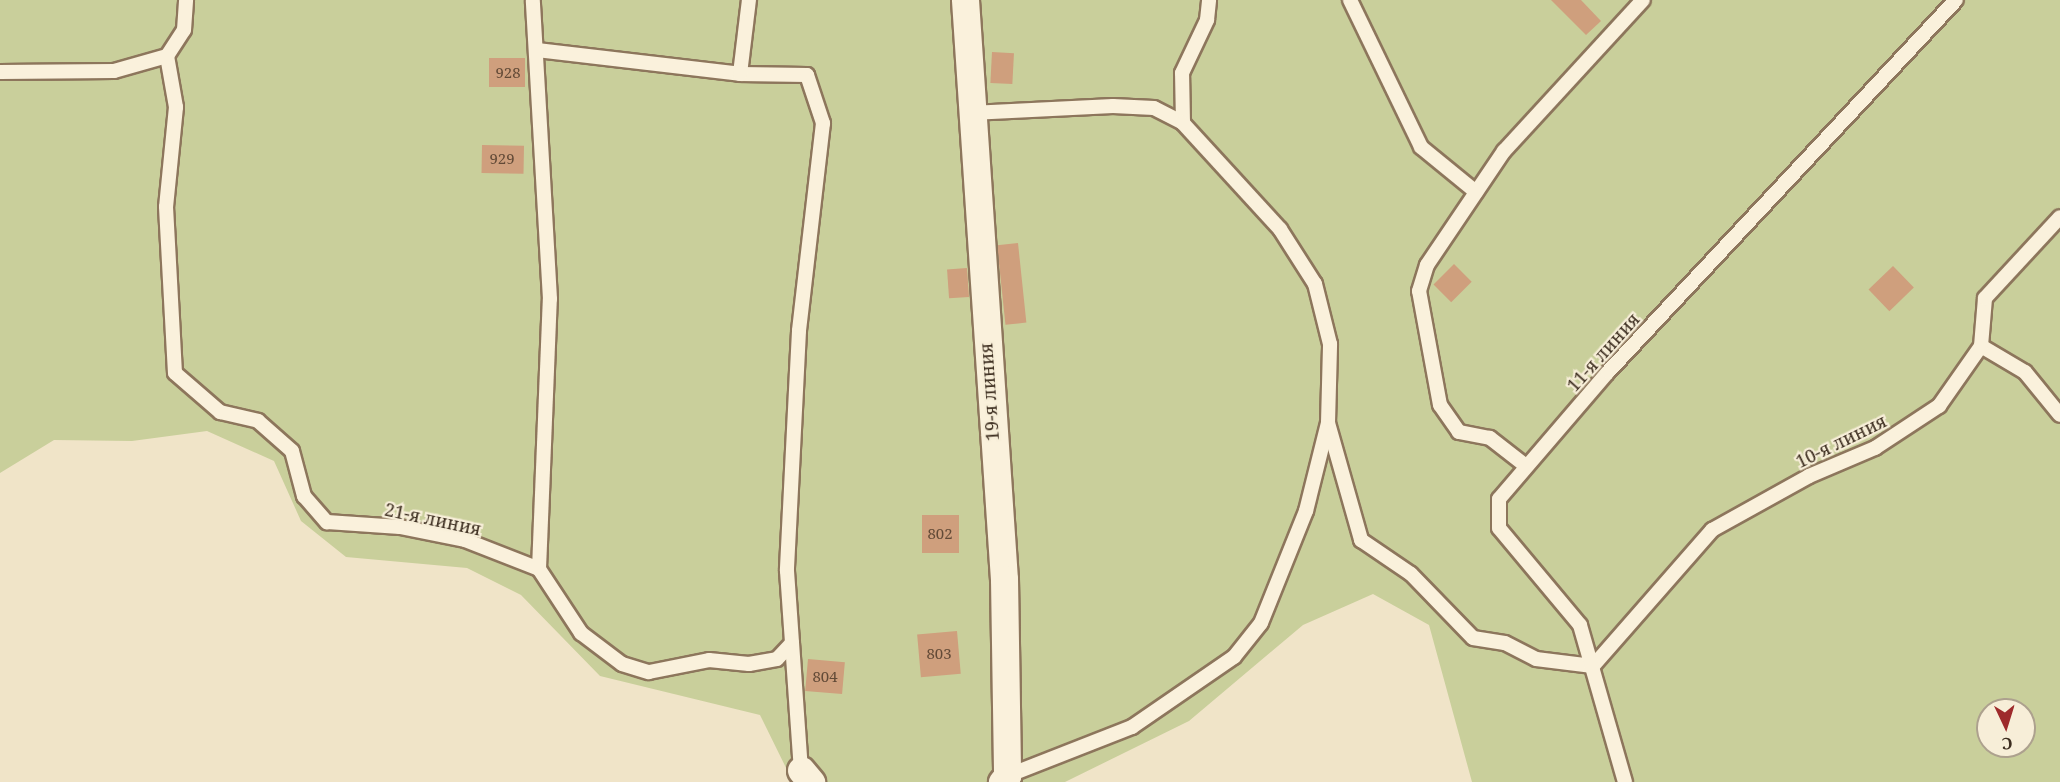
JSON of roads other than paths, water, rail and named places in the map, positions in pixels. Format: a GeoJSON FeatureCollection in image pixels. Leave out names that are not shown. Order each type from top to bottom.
{"type":"FeatureCollection","features":[{"type":"Feature","properties":{"kind":"street","name":"19-я линия"},"geometry":{"type":"LineString","coordinates":[[965,0],[1004,579],[1004,779]]}},
{"type":"Feature","properties":{"kind":"lane"},"geometry":{"type":"LineString","coordinates":[[0,72],[114,71],[167,56],[184,30],[186,0]]}},
{"type":"Feature","properties":{"kind":"lane"},"geometry":{"type":"LineString","coordinates":[[533,0],[550,299],[539,568],[582,633],[622,664],[650,672],[709,660],[749,664],[777,660],[792,643]]}},
{"type":"Feature","properties":{"kind":"lane"},"geometry":{"type":"LineString","coordinates":[[740,74],[749,0]]}},
{"type":"Feature","properties":{"kind":"lane"},"geometry":{"type":"LineString","coordinates":[[1183,123],[1182,73],[1207,20],[1209,0]]}},
{"type":"Feature","properties":{"kind":"lane"},"geometry":{"type":"LineString","coordinates":[[1350,0],[1421,147],[1476,192]]}},
{"type":"Feature","properties":{"kind":"lane"},"geometry":{"type":"LineString","coordinates":[[1526,466],[1490,438],[1459,432],[1440,405],[1419,291],[1427,265],[1504,151],[1643,0]]}},
{"type":"Feature","properties":{"kind":"lane","name":"11-я линия"},"geometry":{"type":"LineString","coordinates":[[1625,782],[1580,625],[1499,528],[1499,499],[1608,372],[1956,0]]}},
{"type":"Feature","properties":{"kind":"lane"},"geometry":{"type":"LineString","coordinates":[[537,50],[740,74],[807,75],[823,123],[799,331],[787,571],[806,776]]}},
{"type":"Feature","properties":{"kind":"lane","name":"21-я линия"},"geometry":{"type":"LineString","coordinates":[[167,56],[176,107],[166,207],[175,373],[220,412],[258,421],[292,451],[304,496],[327,522],[400,527],[465,540],[539,568]]}},
{"type":"Feature","properties":{"kind":"lane"},"geometry":{"type":"LineString","coordinates":[[971,112],[1154,108],[1183,123],[1280,229],[1315,284],[1330,344],[1328,423],[1306,511],[1261,623],[1234,657],[1132,727],[1004,779]]}},
{"type":"Feature","properties":{"kind":"lane"},"geometry":{"type":"LineString","coordinates":[[2060,217],[1985,298],[1981,346],[2025,372],[2060,415]]}},
{"type":"Feature","properties":{"kind":"lane","name":"10-я линия"},"geometry":{"type":"LineString","coordinates":[[1593,666],[1712,530],[1809,476],[1875,448],[1939,406],[1981,346]]}},
{"type":"Feature","properties":{"kind":"lane"},"geometry":{"type":"LineString","coordinates":[[1328,423],[1361,540],[1411,574],[1473,638],[1505,643],[1536,659],[1593,666]]}}]}
